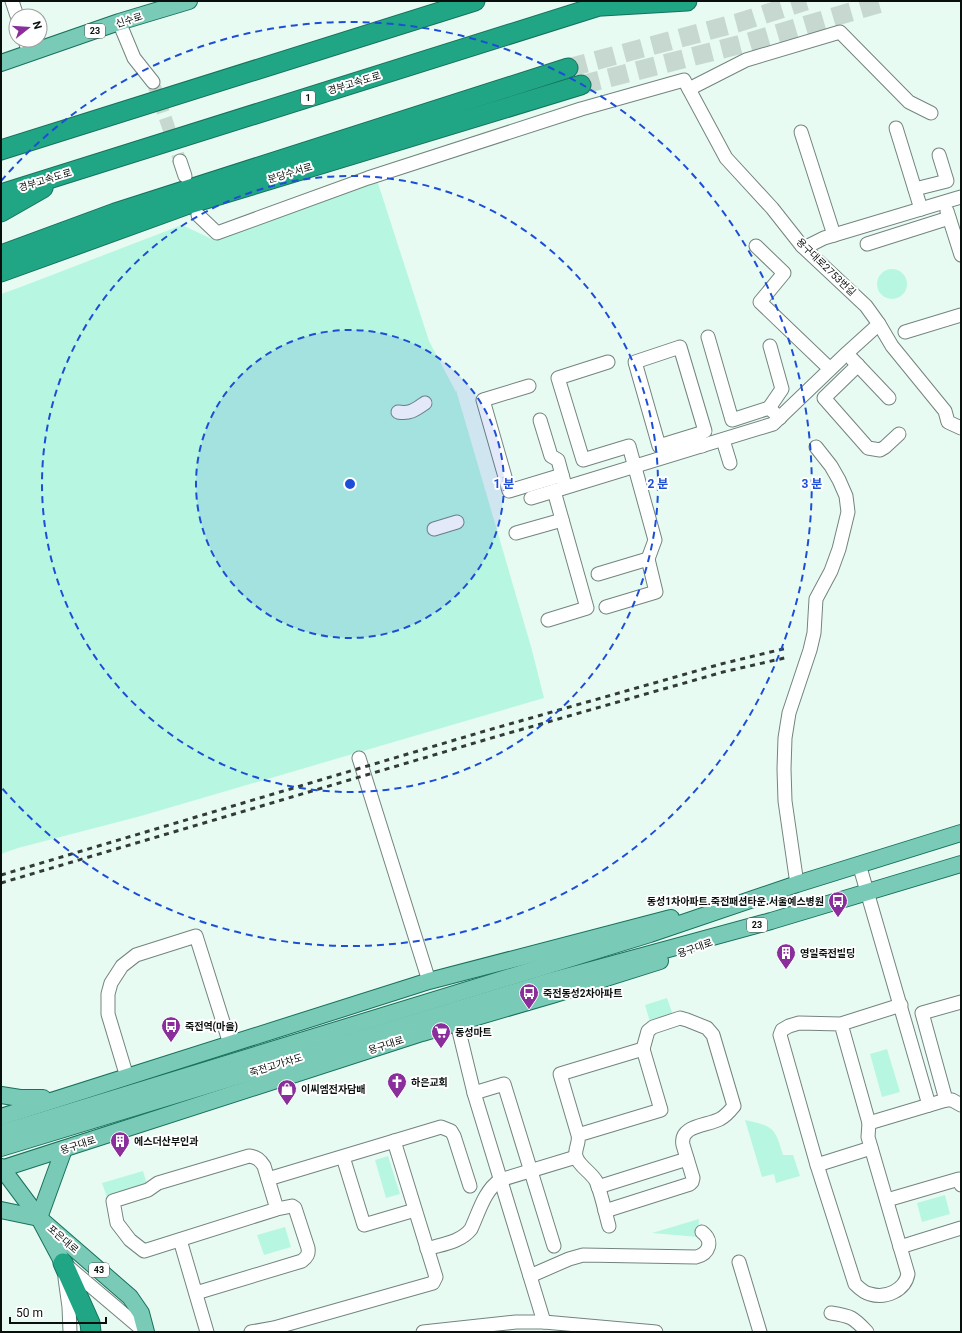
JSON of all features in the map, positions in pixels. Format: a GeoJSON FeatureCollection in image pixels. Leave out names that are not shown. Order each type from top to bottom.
{"type":"FeatureCollection","features":[{"type":"Feature","properties":{"kind":"highway"},"geometry":{"type":"LineString","coordinates":[[1,150],[476,1]]}},
{"type":"Feature","properties":{"kind":"highway","name":"경부고속도로"},"geometry":{"type":"LineString","coordinates":[[1,194],[607,4],[687,1]]}},
{"type":"Feature","properties":{"kind":"highway","name":"분당수서로"},"geometry":{"type":"LineString","coordinates":[[1,255],[115,213],[568,68]]}},
{"type":"Feature","properties":{"kind":"highway","name":"분당수서로"},"geometry":{"type":"LineString","coordinates":[[1,272],[186,205],[582,85]]}},
{"type":"Feature","properties":{"kind":"highway"},"geometry":{"type":"LineString","coordinates":[[1,144],[32,141]]}},
{"type":"Feature","properties":{"kind":"highway"},"geometry":{"type":"LineString","coordinates":[[1,212],[66,173]]}},
{"type":"Feature","properties":{"kind":"highway","name":"포은대로"},"geometry":{"type":"LineString","coordinates":[[63,1263],[90,1323],[91,1332]]}},
{"type":"Feature","properties":{"kind":"main road","name":"신수로"},"geometry":{"type":"LineString","coordinates":[[48,41],[189,1]]}},
{"type":"Feature","properties":{"kind":"main road","name":"신수로"},"geometry":{"type":"LineString","coordinates":[[1,63],[25,48]]}},
{"type":"Feature","properties":{"kind":"main road"},"geometry":{"type":"LineString","coordinates":[[549,973],[650,934],[797,884],[961,833]]}},
{"type":"Feature","properties":{"kind":"main road","name":"용구대로"},"geometry":{"type":"LineString","coordinates":[[1,1168],[414,1036],[657,962],[771,921],[961,864]]}},
{"type":"Feature","properties":{"kind":"main road"},"geometry":{"type":"LineString","coordinates":[[1,1117],[429,981],[646,923],[766,895]]}},
{"type":"Feature","properties":{"kind":"main road","name":"용구대로"},"geometry":{"type":"LineString","coordinates":[[549,973],[771,921]]}},
{"type":"Feature","properties":{"kind":"main road","name":"죽전고가차도"},"geometry":{"type":"LineString","coordinates":[[1,1133],[549,973]]}},
{"type":"Feature","properties":{"kind":"main road","name":"죽전고가차도"},"geometry":{"type":"LineString","coordinates":[[1,1148],[549,973]]}},
{"type":"Feature","properties":{"kind":"main road"},"geometry":{"type":"LineString","coordinates":[[1,1095],[20,1098],[62,1097]]}},
{"type":"Feature","properties":{"kind":"main road"},"geometry":{"type":"LineString","coordinates":[[1,1210],[39,1218],[64,1149]]}},
{"type":"Feature","properties":{"kind":"main road","name":"포은대로"},"geometry":{"type":"LineString","coordinates":[[1,1168],[39,1218],[63,1263]]}},
{"type":"Feature","properties":{"kind":"main road","name":"포은대로"},"geometry":{"type":"LineString","coordinates":[[39,1218],[130,1297],[141,1314],[146,1332]]}},
{"type":"Feature","properties":{"kind":"street"},"geometry":{"type":"LineString","coordinates":[[119,22],[134,58],[153,82]]}},
{"type":"Feature","properties":{"kind":"street"},"geometry":{"type":"LineString","coordinates":[[198,216],[217,233],[383,173],[581,108],[686,84],[746,60],[840,32],[909,102],[931,113]]}},
{"type":"Feature","properties":{"kind":"street","name":"용구대로2753번길"},"geometry":{"type":"LineString","coordinates":[[686,84],[726,158],[736,171],[772,208],[802,246],[866,306],[880,324],[892,346],[945,411],[948,422],[961,428]]}},
{"type":"Feature","properties":{"kind":"street"},"geometry":{"type":"LineString","coordinates":[[896,128],[921,209]]}},
{"type":"Feature","properties":{"kind":"street"},"geometry":{"type":"LineString","coordinates":[[801,132],[834,235]]}},
{"type":"Feature","properties":{"kind":"street"},"geometry":{"type":"LineString","coordinates":[[915,189],[947,181],[939,155]]}},
{"type":"Feature","properties":{"kind":"street"},"geometry":{"type":"LineString","coordinates":[[180,161],[185,176]]}},
{"type":"Feature","properties":{"kind":"street"},"geometry":{"type":"LineString","coordinates":[[802,246],[806,247],[834,235],[961,197]]}},
{"type":"Feature","properties":{"kind":"street"},"geometry":{"type":"LineString","coordinates":[[944,202],[961,255]]}},
{"type":"Feature","properties":{"kind":"street"},"geometry":{"type":"LineString","coordinates":[[867,244],[949,218]]}},
{"type":"Feature","properties":{"kind":"street"},"geometry":{"type":"LineString","coordinates":[[756,246],[784,273],[760,302],[830,369]]}},
{"type":"Feature","properties":{"kind":"street"},"geometry":{"type":"LineString","coordinates":[[905,332],[961,316]]}},
{"type":"Feature","properties":{"kind":"street"},"geometry":{"type":"LineString","coordinates":[[529,386],[483,400],[509,491],[560,485],[635,467],[700,440],[705,431],[680,347],[635,362],[659,446],[700,440],[723,440],[773,424],[847,353],[880,324]]}},
{"type":"Feature","properties":{"kind":"street"},"geometry":{"type":"LineString","coordinates":[[708,337],[732,420],[769,408],[782,389],[770,346]]}},
{"type":"Feature","properties":{"kind":"street"},"geometry":{"type":"LineString","coordinates":[[847,353],[889,398]]}},
{"type":"Feature","properties":{"kind":"street"},"geometry":{"type":"LineString","coordinates":[[606,607],[656,592],[648,559],[655,540],[629,446],[582,460],[558,378],[608,362]]}},
{"type":"Feature","properties":{"kind":"street"},"geometry":{"type":"LineString","coordinates":[[858,365],[824,398],[868,448],[880,450],[899,434]]}},
{"type":"Feature","properties":{"kind":"street"},"geometry":{"type":"LineString","coordinates":[[398,412],[407,414],[413,412],[425,403]]}},
{"type":"Feature","properties":{"kind":"street"},"geometry":{"type":"LineString","coordinates":[[769,408],[780,418]]}},
{"type":"Feature","properties":{"kind":"street"},"geometry":{"type":"LineString","coordinates":[[540,420],[551,456],[558,460],[562,520],[587,608],[548,620]]}},
{"type":"Feature","properties":{"kind":"street"},"geometry":{"type":"LineString","coordinates":[[723,440],[730,462]]}},
{"type":"Feature","properties":{"kind":"street"},"geometry":{"type":"LineString","coordinates":[[797,884],[785,801],[785,738],[789,713],[810,650],[814,633],[816,599],[831,571],[839,549],[848,512],[846,496],[839,480],[831,466],[816,446]]}},
{"type":"Feature","properties":{"kind":"street"},"geometry":{"type":"LineString","coordinates":[[531,498],[560,485]]}},
{"type":"Feature","properties":{"kind":"street"},"geometry":{"type":"LineString","coordinates":[[516,533],[562,520]]}},
{"type":"Feature","properties":{"kind":"street"},"geometry":{"type":"LineString","coordinates":[[434,529],[457,522]]}},
{"type":"Feature","properties":{"kind":"street"},"geometry":{"type":"LineString","coordinates":[[598,574],[648,559]]}},
{"type":"Feature","properties":{"kind":"street"},"geometry":{"type":"LineString","coordinates":[[359,758],[429,981]]}},
{"type":"Feature","properties":{"kind":"street"},"geometry":{"type":"LineString","coordinates":[[859,864],[929,1105]]}},
{"type":"Feature","properties":{"kind":"street"},"geometry":{"type":"LineString","coordinates":[[127,1077],[110,1024],[108,1014],[108,994],[111,983],[122,966],[136,955],[196,936],[230,1044]]}},
{"type":"Feature","properties":{"kind":"street"},"geometry":{"type":"LineString","coordinates":[[869,1123],[929,1105],[955,1101],[922,1013],[961,1002]]}},
{"type":"Feature","properties":{"kind":"street"},"geometry":{"type":"LineString","coordinates":[[841,1024],[869,1123],[868,1137],[908,1274],[907,1282],[899,1289],[889,1294],[869,1294],[855,1284],[817,1165],[780,1035],[782,1030],[799,1023],[841,1024],[901,1006]]}},
{"type":"Feature","properties":{"kind":"street"},"geometry":{"type":"LineString","coordinates":[[578,1135],[661,1110],[643,1049],[648,1031],[653,1027],[680,1018],[707,1028],[713,1035],[734,1106],[730,1112],[722,1118],[686,1132],[682,1140],[693,1178],[692,1182],[690,1184],[605,1211]]}},
{"type":"Feature","properties":{"kind":"street"},"geometry":{"type":"LineString","coordinates":[[457,1023],[474,1093],[544,1322]]}},
{"type":"Feature","properties":{"kind":"street"},"geometry":{"type":"LineString","coordinates":[[609,1226],[598,1187],[593,1176],[584,1168],[576,1157],[575,1152],[578,1142],[578,1135],[560,1074],[643,1049]]}},
{"type":"Feature","properties":{"kind":"street"},"geometry":{"type":"LineString","coordinates":[[474,1093],[504,1084],[554,1246]]}},
{"type":"Feature","properties":{"kind":"street"},"geometry":{"type":"LineString","coordinates":[[268,1179],[441,1127],[451,1131],[454,1136],[470,1186]]}},
{"type":"Feature","properties":{"kind":"street"},"geometry":{"type":"LineString","coordinates":[[251,1332],[274,1328],[433,1283],[436,1277],[394,1141]]}},
{"type":"Feature","properties":{"kind":"street"},"geometry":{"type":"LineString","coordinates":[[817,1165],[871,1148]]}},
{"type":"Feature","properties":{"kind":"street"},"geometry":{"type":"LineString","coordinates":[[196,1293],[302,1261],[307,1258],[309,1253],[308,1248],[296,1208],[292,1206],[277,1209],[144,1251],[130,1240],[117,1223],[113,1201],[148,1190],[158,1184],[249,1156],[260,1160],[264,1166],[277,1209]]}},
{"type":"Feature","properties":{"kind":"street"},"geometry":{"type":"LineString","coordinates":[[343,1157],[364,1225],[415,1210]]}},
{"type":"Feature","properties":{"kind":"street"},"geometry":{"type":"LineString","coordinates":[[428,1249],[460,1239],[466,1235],[471,1229],[489,1190],[500,1180],[576,1157]]}},
{"type":"Feature","properties":{"kind":"street"},"geometry":{"type":"LineString","coordinates":[[598,1187],[687,1159]]}},
{"type":"Feature","properties":{"kind":"street"},"geometry":{"type":"LineString","coordinates":[[887,1200],[959,1179],[961,1186]]}},
{"type":"Feature","properties":{"kind":"street"},"geometry":{"type":"LineString","coordinates":[[900,1247],[961,1228]]}},
{"type":"Feature","properties":{"kind":"street"},"geometry":{"type":"LineString","coordinates":[[530,1276],[569,1259],[583,1255],[702,1256],[709,1246],[707,1236],[702,1232]]}},
{"type":"Feature","properties":{"kind":"street"},"geometry":{"type":"LineString","coordinates":[[180,1240],[208,1332]]}},
{"type":"Feature","properties":{"kind":"street"},"geometry":{"type":"LineString","coordinates":[[739,1262],[760,1332]]}},
{"type":"Feature","properties":{"kind":"street"},"geometry":{"type":"LineString","coordinates":[[63,1263],[69,1307],[70,1332]]}},
{"type":"Feature","properties":{"kind":"street"},"geometry":{"type":"LineString","coordinates":[[63,1263],[146,1332]]}},
{"type":"Feature","properties":{"kind":"street"},"geometry":{"type":"LineString","coordinates":[[831,1313],[850,1316],[855,1319],[867,1332]]}},
{"type":"Feature","properties":{"kind":"street"},"geometry":{"type":"LineString","coordinates":[[423,1332],[516,1322],[544,1322],[656,1332]]}},
{"type":"Feature","properties":{"kind":"green space"},"geometry":{"type":"Polygon","coordinates":[[[377,180],[429,341],[456,392],[456,390],[532,650],[544,698],[141,816],[18,848],[1,854],[1,294],[182,225],[212,239],[377,180]]]}},
{"type":"Feature","properties":{"kind":"green space"},"geometry":{"type":"Polygon","coordinates":[[[892,269],[903,273],[907,284],[903,295],[892,299],[881,295],[877,284],[881,273],[892,269]]]}},
{"type":"Feature","properties":{"kind":"green space"},"geometry":{"type":"Polygon","coordinates":[[[667,998],[673,1015],[650,1022],[645,1005],[667,998]]]}},
{"type":"Feature","properties":{"kind":"green space"},"geometry":{"type":"Polygon","coordinates":[[[887,1049],[900,1092],[882,1097],[870,1054],[887,1049]]]}},
{"type":"Feature","properties":{"kind":"green space"},"geometry":{"type":"Polygon","coordinates":[[[745,1120],[762,1124],[772,1129],[778,1139],[783,1155],[793,1155],[800,1176],[776,1183],[774,1174],[762,1177],[745,1120]]]}},
{"type":"Feature","properties":{"kind":"green space"},"geometry":{"type":"Polygon","coordinates":[[[388,1156],[400,1194],[386,1198],[375,1160],[388,1156]]]}},
{"type":"Feature","properties":{"kind":"green space"},"geometry":{"type":"Polygon","coordinates":[[[143,1171],[148,1188],[108,1200],[102,1183],[143,1171]]]}},
{"type":"Feature","properties":{"kind":"green space"},"geometry":{"type":"Polygon","coordinates":[[[945,1195],[950,1214],[922,1222],[917,1203],[945,1195]]]}},
{"type":"Feature","properties":{"kind":"green space"},"geometry":{"type":"Polygon","coordinates":[[[699,1219],[698,1237],[652,1233],[699,1219]]]}},
{"type":"Feature","properties":{"kind":"green space"},"geometry":{"type":"Polygon","coordinates":[[[285,1227],[291,1247],[264,1255],[257,1235],[285,1227]]]}},
{"type":"Feature","properties":{"kind":"tunnel"},"geometry":{"type":"LineString","coordinates":[[568,68],[737,23],[806,1]]}},
{"type":"Feature","properties":{"kind":"tunnel"},"geometry":{"type":"LineString","coordinates":[[581,85],[742,44],[888,1]]}},
{"type":"Feature","properties":{"kind":"tunnel"},"geometry":{"type":"LineString","coordinates":[[153,82],[180,161]]}},
{"type":"Feature","properties":{"kind":"railway"},"geometry":{"type":"LineString","coordinates":[[1,875],[485,731],[721,664],[787,648]]}},
{"type":"Feature","properties":{"kind":"railway"},"geometry":{"type":"LineString","coordinates":[[1,883],[488,739],[723,672],[789,657]]}},
{"type":"Feature","properties":{"kind":"place","name":"동성1차아파트.죽전패션타운.서울예스병원"},"geometry":{"type":"Point","coordinates":[838,918]}},
{"type":"Feature","properties":{"kind":"place","name":"영일죽전빌딩"},"geometry":{"type":"Point","coordinates":[786,970]}},
{"type":"Feature","properties":{"kind":"place","name":"죽전동성2차아파트"},"geometry":{"type":"Point","coordinates":[529,1010]}},
{"type":"Feature","properties":{"kind":"place","name":"죽전역(마을)"},"geometry":{"type":"Point","coordinates":[171,1043]}},
{"type":"Feature","properties":{"kind":"place","name":"동성마트"},"geometry":{"type":"Point","coordinates":[441,1049]}},
{"type":"Feature","properties":{"kind":"place","name":"하은교회"},"geometry":{"type":"Point","coordinates":[397,1099]}},
{"type":"Feature","properties":{"kind":"place","name":"이씨엠전자담배"},"geometry":{"type":"Point","coordinates":[287,1106]}},
{"type":"Feature","properties":{"kind":"place","name":"에스더산부인과"},"geometry":{"type":"Point","coordinates":[120,1158]}}]}
